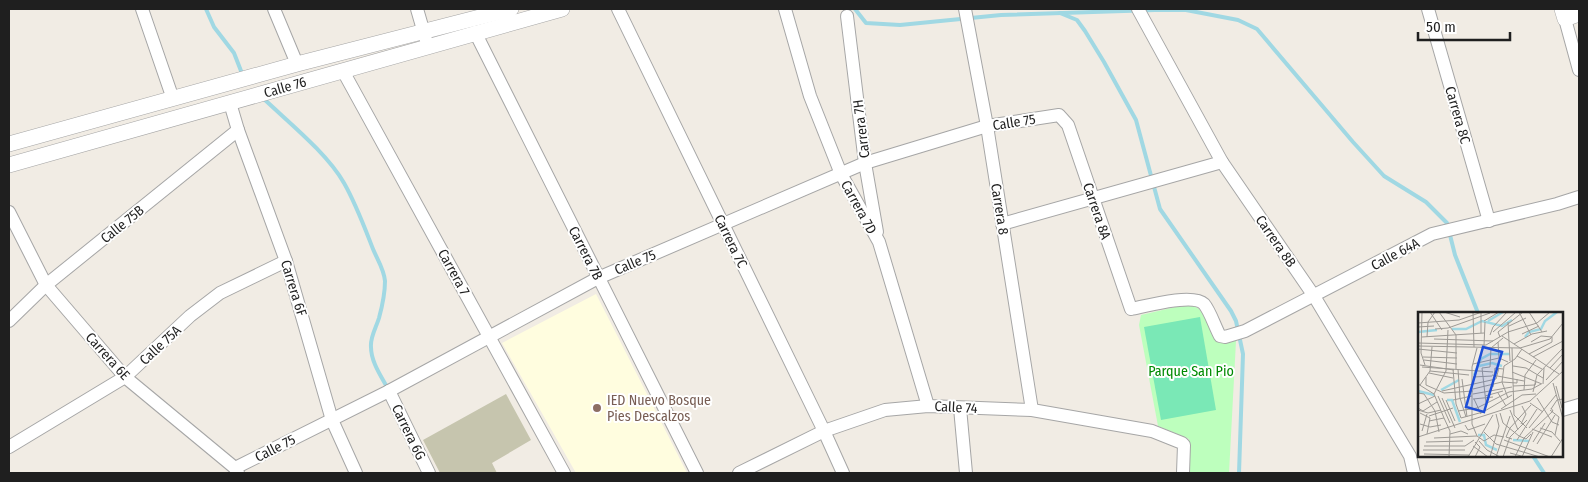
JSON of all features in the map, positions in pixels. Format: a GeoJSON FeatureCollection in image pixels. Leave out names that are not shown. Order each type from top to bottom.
{"type":"FeatureCollection","features":[{"type":"Feature","properties":{"kind":"street"},"geometry":{"type":"LineString","coordinates":[[142,9],[173,99]]}},
{"type":"Feature","properties":{"kind":"street"},"geometry":{"type":"LineString","coordinates":[[274,9],[297,64]]}},
{"type":"Feature","properties":{"kind":"street"},"geometry":{"type":"LineString","coordinates":[[416,9],[426,39]]}},
{"type":"Feature","properties":{"kind":"street","name":"Calle 76"},"geometry":{"type":"LineString","coordinates":[[9,164],[343,71],[511,9]]}},
{"type":"Feature","properties":{"kind":"street","name":"Calle 76"},"geometry":{"type":"LineString","coordinates":[[9,144],[297,64],[426,39],[475,32],[562,9]]}},
{"type":"Feature","properties":{"kind":"street","name":"Carrera 7C"},"geometry":{"type":"LineString","coordinates":[[618,9],[843,473]]}},
{"type":"Feature","properties":{"kind":"street","name":"Carrera 7D"},"geometry":{"type":"LineString","coordinates":[[785,9],[810,96],[841,174],[879,242],[928,406]]}},
{"type":"Feature","properties":{"kind":"street","name":"Carrera 8"},"geometry":{"type":"LineString","coordinates":[[965,9],[987,126],[1032,410]]}},
{"type":"Feature","properties":{"kind":"street","name":"Carrera 8B"},"geometry":{"type":"LineString","coordinates":[[1138,9],[1222,162],[1314,296],[1414,455],[1414,473]]}},
{"type":"Feature","properties":{"kind":"street","name":"Carrera 8C"},"geometry":{"type":"LineString","coordinates":[[1428,9],[1489,221]]}},
{"type":"Feature","properties":{"kind":"street"},"geometry":{"type":"LineString","coordinates":[[1569,14],[1579,70]]}},
{"type":"Feature","properties":{"kind":"street","name":"Carrera 7H"},"geometry":{"type":"LineString","coordinates":[[847,16],[865,164],[879,242]]}},
{"type":"Feature","properties":{"kind":"street","name":"Carrera 7B"},"geometry":{"type":"LineString","coordinates":[[475,32],[697,473]]}},
{"type":"Feature","properties":{"kind":"street","name":"Carrera 7"},"geometry":{"type":"LineString","coordinates":[[343,71],[564,473]]}},
{"type":"Feature","properties":{"kind":"street","name":"Carrera 6F"},"geometry":{"type":"LineString","coordinates":[[230,103],[286,261],[332,420],[356,473]]}},
{"type":"Feature","properties":{"kind":"street","name":"Calle 75"},"geometry":{"type":"LineString","coordinates":[[237,471],[598,278],[865,164],[987,126],[1059,115]]}},
{"type":"Feature","properties":{"kind":"street","name":"Carrera 8A"},"geometry":{"type":"LineString","coordinates":[[1059,115],[1068,125],[1131,309],[1161,302],[1191,299],[1198,301],[1204,304],[1220,336]]}},
{"type":"Feature","properties":{"kind":"street","name":"Calle 75B"},"geometry":{"type":"LineString","coordinates":[[9,321],[46,285],[238,130]]}},
{"type":"Feature","properties":{"kind":"street"},"geometry":{"type":"LineString","coordinates":[[1002,224],[1222,162]]}},
{"type":"Feature","properties":{"kind":"street","name":"Calle 64A"},"geometry":{"type":"LineString","coordinates":[[1220,336],[1225,337],[1240,332],[1314,296],[1432,234],[1579,197]]}},
{"type":"Feature","properties":{"kind":"street","name":"Carrera 6E"},"geometry":{"type":"LineString","coordinates":[[9,212],[46,285],[125,377],[237,471]]}},
{"type":"Feature","properties":{"kind":"street","name":"Calle 75A"},"geometry":{"type":"LineString","coordinates":[[9,446],[125,377],[190,316],[220,293],[286,261]]}},
{"type":"Feature","properties":{"kind":"street","name":"Carrera 6G"},"geometry":{"type":"LineString","coordinates":[[389,391],[429,473]]}},
{"type":"Feature","properties":{"kind":"street"},"geometry":{"type":"LineString","coordinates":[[1563,410],[1579,405]]}},
{"type":"Feature","properties":{"kind":"street","name":"Calle 74"},"geometry":{"type":"LineString","coordinates":[[739,473],[824,431],[885,410],[928,406],[1032,410],[1152,431],[1182,443],[1184,448],[1182,473]]}},
{"type":"Feature","properties":{"kind":"street"},"geometry":{"type":"LineString","coordinates":[[960,408],[966,473]]}},
{"type":"Feature","properties":{"kind":"shaded area","name":"IED Nuevo Bosque Pies Descalzos"},"geometry":{"type":"Polygon","coordinates":[[[596,294],[687,473],[576,473],[502,343],[596,294]]]}},
{"type":"Feature","properties":{"kind":"shaded area"},"geometry":{"type":"Polygon","coordinates":[[[506,394],[531,440],[492,463],[497,473],[440,473],[423,440],[506,394]]]}},
{"type":"Feature","properties":{"kind":"green space","name":"Parque San Pio"},"geometry":{"type":"Polygon","coordinates":[[[1188,304],[1199,309],[1228,341],[1236,341],[1229,473],[1186,473],[1189,439],[1158,426],[1139,325],[1141,315],[1188,304]]]}},
{"type":"Feature","properties":{"kind":"green space"},"geometry":{"type":"Polygon","coordinates":[[[1200,317],[1216,410],[1161,420],[1144,327],[1200,317]]]}},
{"type":"Feature","properties":{"kind":"waterway"},"geometry":{"type":"LineString","coordinates":[[206,9],[214,27],[234,53],[243,76]]}},
{"type":"Feature","properties":{"kind":"waterway"},"geometry":{"type":"LineString","coordinates":[[855,9],[866,23],[900,25],[1001,15],[1186,10],[1238,20],[1257,29],[1384,176],[1426,202],[1447,223],[1455,255],[1478,312]]}},
{"type":"Feature","properties":{"kind":"waterway"},"geometry":{"type":"LineString","coordinates":[[1060,13],[1077,20],[1104,62],[1136,120],[1160,209],[1236,321],[1243,354],[1239,473]]}},
{"type":"Feature","properties":{"kind":"waterway"},"geometry":{"type":"LineString","coordinates":[[263,98],[328,160],[344,183],[360,215],[382,268],[385,281],[379,318],[372,336],[371,353],[388,389]]}},
{"type":"Feature","properties":{"kind":"waterway"},"geometry":{"type":"LineString","coordinates":[[1534,457],[1544,473]]}},
{"type":"Feature","properties":{"kind":"place","name":"IED Nuevo Bosque Pies Descalzos"},"geometry":{"type":"Point","coordinates":[597,408]}}]}
